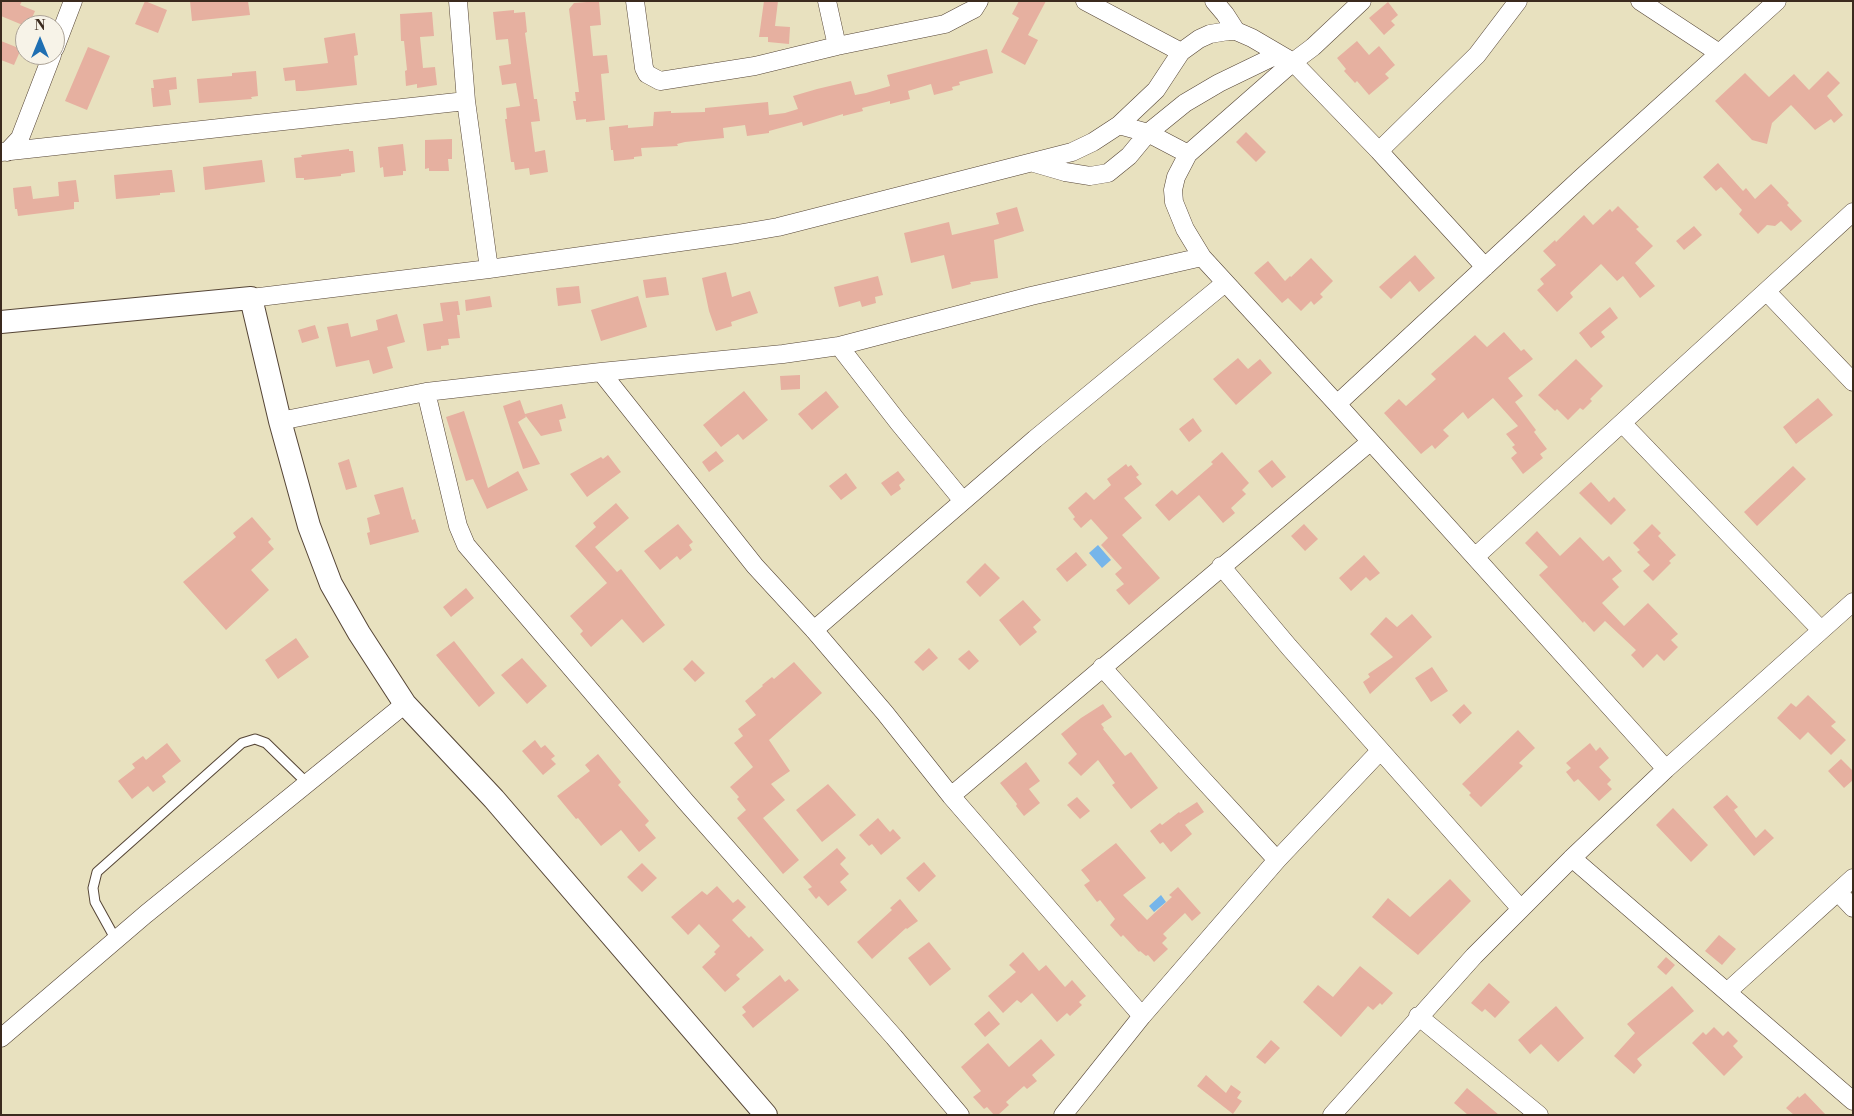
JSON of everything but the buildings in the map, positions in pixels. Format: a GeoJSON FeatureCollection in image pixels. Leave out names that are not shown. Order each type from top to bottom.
{"type":"FeatureCollection","features":[{"type":"Feature","properties":{"kind":"street"},"geometry":{"type":"LineString","coordinates":[[65,22],[73,1]]}},
{"type":"Feature","properties":{"kind":"street"},"geometry":{"type":"LineString","coordinates":[[458,1],[466,101],[489,269]]}},
{"type":"Feature","properties":{"kind":"street"},"geometry":{"type":"LineString","coordinates":[[634,1],[644,68],[647,74],[660,81],[755,66],[837,46],[945,24],[974,9],[979,1]]}},
{"type":"Feature","properties":{"kind":"street"},"geometry":{"type":"LineString","coordinates":[[827,1],[837,46]]}},
{"type":"Feature","properties":{"kind":"street"},"geometry":{"type":"LineString","coordinates":[[1086,1],[1180,52]]}},
{"type":"Feature","properties":{"kind":"street"},"geometry":{"type":"LineString","coordinates":[[1214,1],[1236,31]]}},
{"type":"Feature","properties":{"kind":"street"},"geometry":{"type":"LineString","coordinates":[[1032,162],[1065,172],[1090,176],[1108,172],[1129,156],[1148,133],[1185,103],[1219,83],[1313,48],[1362,1]]}},
{"type":"Feature","properties":{"kind":"street"},"geometry":{"type":"LineString","coordinates":[[1379,151],[1477,55],[1518,1]]}},
{"type":"Feature","properties":{"kind":"street"},"geometry":{"type":"LineString","coordinates":[[1640,1],[1719,52]]}},
{"type":"Feature","properties":{"kind":"street"},"geometry":{"type":"LineString","coordinates":[[1337,404],[1485,266],[1777,1]]}},
{"type":"Feature","properties":{"kind":"street"},"geometry":{"type":"LineString","coordinates":[[1,322],[251,298],[489,269],[768,229],[1072,152],[1087,146],[1120,125],[1156,90],[1180,52],[1199,39],[1223,31],[1236,31],[1286,58],[1379,151],[1485,266]]}},
{"type":"Feature","properties":{"kind":"street"},"geometry":{"type":"LineString","coordinates":[[1286,58],[1188,154],[1180,166],[1176,176],[1173,196],[1185,229],[1202,257],[1225,283],[1337,404],[1666,769]]}},
{"type":"Feature","properties":{"kind":"street"},"geometry":{"type":"LineString","coordinates":[[4,152],[20,138],[48,65]]}},
{"type":"Feature","properties":{"kind":"street"},"geometry":{"type":"LineString","coordinates":[[4,152],[466,101]]}},
{"type":"Feature","properties":{"kind":"street"},"geometry":{"type":"LineString","coordinates":[[1120,125],[1148,133],[1188,154]]}},
{"type":"Feature","properties":{"kind":"street"},"geometry":{"type":"LineString","coordinates":[[1475,557],[1853,212]]}},
{"type":"Feature","properties":{"kind":"street"},"geometry":{"type":"LineString","coordinates":[[280,420],[426,392],[745,358],[839,346],[1031,296],[1202,257]]}},
{"type":"Feature","properties":{"kind":"street"},"geometry":{"type":"LineString","coordinates":[[814,630],[1095,388],[1225,283]]}},
{"type":"Feature","properties":{"kind":"street"},"geometry":{"type":"LineString","coordinates":[[1767,292],[1853,382]]}},
{"type":"Feature","properties":{"kind":"street"},"geometry":{"type":"LineString","coordinates":[[251,298],[280,420],[309,526],[331,584],[359,633],[405,704],[494,799],[766,1115]]}},
{"type":"Feature","properties":{"kind":"street"},"geometry":{"type":"LineString","coordinates":[[839,346],[898,422],[964,501]]}},
{"type":"Feature","properties":{"kind":"street"},"geometry":{"type":"LineString","coordinates":[[601,372],[755,566],[814,630],[885,713],[951,796],[1142,1016]]}},
{"type":"Feature","properties":{"kind":"street"},"geometry":{"type":"LineString","coordinates":[[426,392],[458,526],[466,545],[686,802],[808,938],[960,1115]]}},
{"type":"Feature","properties":{"kind":"street"},"geometry":{"type":"LineString","coordinates":[[1622,423],[1821,630]]}},
{"type":"Feature","properties":{"kind":"street"},"geometry":{"type":"LineString","coordinates":[[951,796],[1370,442]]}},
{"type":"Feature","properties":{"kind":"street"},"geometry":{"type":"LineString","coordinates":[[1221,566],[1288,647],[1521,909]]}},
{"type":"Feature","properties":{"kind":"street"},"geometry":{"type":"LineString","coordinates":[[1332,1115],[1418,1016],[1474,956],[1572,858],[1666,769],[1821,630],[1852,605]]}},
{"type":"Feature","properties":{"kind":"street"},"geometry":{"type":"LineString","coordinates":[[1102,667],[1277,860]]}},
{"type":"Feature","properties":{"kind":"street"},"geometry":{"type":"LineString","coordinates":[[1,1038],[116,940],[405,704]]}},
{"type":"Feature","properties":{"kind":"street"},"geometry":{"type":"LineString","coordinates":[[1063,1115],[1142,1016],[1277,860],[1380,751]]}},
{"type":"Feature","properties":{"kind":"street"},"geometry":{"type":"LineString","coordinates":[[1572,858],[1853,1101]]}},
{"type":"Feature","properties":{"kind":"street"},"geometry":{"type":"LineString","coordinates":[[1726,992],[1853,878]]}},
{"type":"Feature","properties":{"kind":"street"},"geometry":{"type":"LineString","coordinates":[[1838,892],[1853,908]]}},
{"type":"Feature","properties":{"kind":"street"},"geometry":{"type":"LineString","coordinates":[[1418,1016],[1539,1115]]}},
{"type":"Feature","properties":{"kind":"lane"},"geometry":{"type":"LineString","coordinates":[[116,940],[95,902],[93,888],[98,872],[242,743],[255,739],[266,743],[307,783]]}},
{"type":"Feature","properties":{"kind":"water"},"geometry":{"type":"Polygon","coordinates":[[[1098,545],[1111,560],[1102,568],[1089,553],[1098,545]]]}},
{"type":"Feature","properties":{"kind":"water"},"geometry":{"type":"Polygon","coordinates":[[[1161,895],[1166,902],[1154,912],[1149,906],[1161,895]]]}}]}
